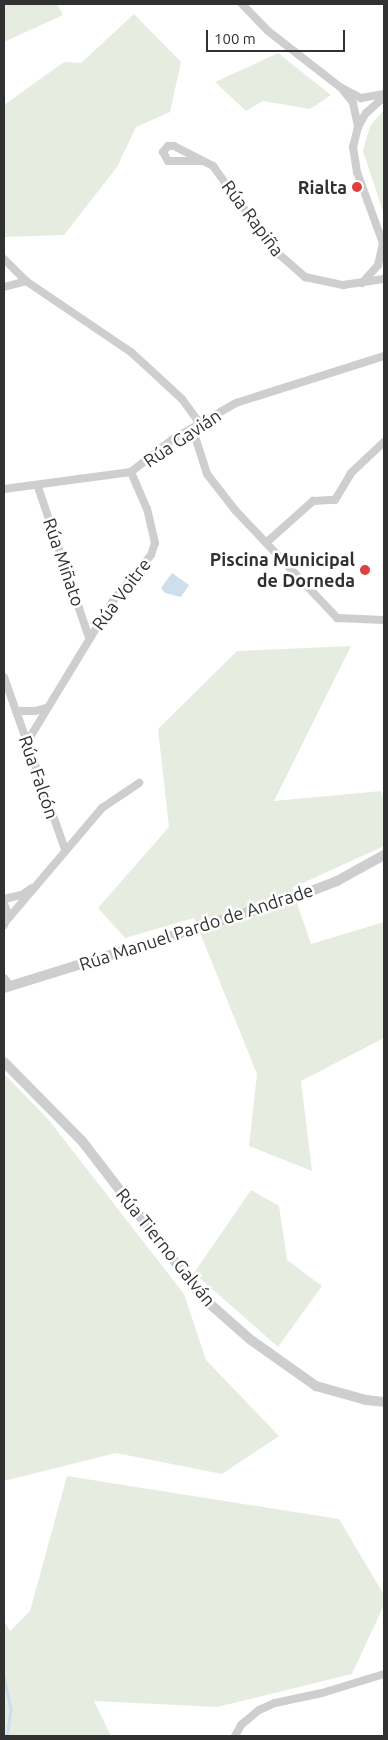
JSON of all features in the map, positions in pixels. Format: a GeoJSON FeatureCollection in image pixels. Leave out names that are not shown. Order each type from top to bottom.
{"type":"FeatureCollection","features":[{"type":"Feature","properties":{"kind":"street"},"geometry":{"type":"LineString","coordinates":[[242,4],[268,31],[340,87],[361,98],[384,96]]}},
{"type":"Feature","properties":{"kind":"street"},"geometry":{"type":"LineString","coordinates":[[340,87],[353,103],[358,127]]}},
{"type":"Feature","properties":{"kind":"street"},"geometry":{"type":"LineString","coordinates":[[362,284],[378,265],[384,245],[357,172],[353,146],[358,127],[366,113],[384,96]]}},
{"type":"Feature","properties":{"kind":"street"},"geometry":{"type":"LineString","coordinates":[[174,162],[180,154],[174,146],[166,148],[163,152],[166,160],[174,162],[202,161]]}},
{"type":"Feature","properties":{"kind":"street","name":"Rúa Rapiña"},"geometry":{"type":"LineString","coordinates":[[174,146],[202,161],[220,174],[273,249],[305,277],[342,285],[362,284],[384,279]]}},
{"type":"Feature","properties":{"kind":"street"},"geometry":{"type":"LineString","coordinates":[[4,259],[26,280],[131,352],[182,399],[199,422],[194,433],[207,474],[235,510],[337,618],[384,620]]}},
{"type":"Feature","properties":{"kind":"street"},"geometry":{"type":"LineString","coordinates":[[4,287],[26,280]]}},
{"type":"Feature","properties":{"kind":"street","name":"Rúa Gavián"},"geometry":{"type":"LineString","coordinates":[[4,489],[38,487],[131,472],[199,422],[236,403],[384,356]]}},
{"type":"Feature","properties":{"kind":"street"},"geometry":{"type":"LineString","coordinates":[[267,542],[313,501],[335,500],[351,473],[384,442]]}},
{"type":"Feature","properties":{"kind":"street","name":"Rúa Voitre"},"geometry":{"type":"LineString","coordinates":[[27,742],[112,602],[152,555],[155,543],[147,509],[131,472]]}},
{"type":"Feature","properties":{"kind":"street","name":"Rúa Miñato"},"geometry":{"type":"LineString","coordinates":[[38,487],[89,638]]}},
{"type":"Feature","properties":{"kind":"street","name":"Rúa Falcón"},"geometry":{"type":"LineString","coordinates":[[4,677],[65,849]]}},
{"type":"Feature","properties":{"kind":"street"},"geometry":{"type":"LineString","coordinates":[[16,710],[35,711],[46,708]]}},
{"type":"Feature","properties":{"kind":"street"},"geometry":{"type":"LineString","coordinates":[[5,923],[65,849],[102,808],[139,783]]}},
{"type":"Feature","properties":{"kind":"street","name":"Rúa Manuel Pardo de Andrade"},"geometry":{"type":"LineString","coordinates":[[6,984],[293,898],[337,881],[384,855]]}},
{"type":"Feature","properties":{"kind":"street"},"geometry":{"type":"LineString","coordinates":[[4,899],[22,895],[36,885]]}},
{"type":"Feature","properties":{"kind":"street"},"geometry":{"type":"LineString","coordinates":[[4,904],[5,923]]}},
{"type":"Feature","properties":{"kind":"street","name":"Rúa Tierno Galván"},"geometry":{"type":"LineString","coordinates":[[4,1062],[82,1141],[209,1303],[258,1346],[316,1386],[366,1400],[384,1402]]}},
{"type":"Feature","properties":{"kind":"street"},"geometry":{"type":"LineString","coordinates":[[234,1736],[241,1725],[259,1710],[275,1703],[322,1693],[384,1674]]}},
{"type":"Feature","properties":{"kind":"shaded area"},"geometry":{"type":"Polygon","coordinates":[[[4,4],[57,4],[63,15],[4,42],[4,4]]]}},
{"type":"Feature","properties":{"kind":"shaded area"},"geometry":{"type":"Polygon","coordinates":[[[134,14],[181,62],[170,112],[136,127],[117,167],[64,235],[4,237],[4,105],[64,62],[81,63],[134,14]]]}},
{"type":"Feature","properties":{"kind":"shaded area"},"geometry":{"type":"Polygon","coordinates":[[[278,53],[331,95],[310,109],[263,101],[246,111],[215,82],[278,53]]]}},
{"type":"Feature","properties":{"kind":"shaded area"},"geometry":{"type":"Polygon","coordinates":[[[384,110],[384,215],[363,151],[370,126],[384,110]]]}},
{"type":"Feature","properties":{"kind":"shaded area"},"geometry":{"type":"Polygon","coordinates":[[[351,646],[274,801],[381,791],[384,803],[384,846],[292,888],[311,944],[384,922],[384,1038],[301,1081],[312,1171],[249,1146],[257,1074],[194,918],[125,938],[98,908],[169,827],[158,729],[237,651],[351,646]]]}},
{"type":"Feature","properties":{"kind":"shaded area"},"geometry":{"type":"Polygon","coordinates":[[[4,1074],[48,1119],[184,1294],[206,1360],[279,1436],[222,1474],[116,1453],[4,1481],[4,1074]]]}},
{"type":"Feature","properties":{"kind":"shaded area"},"geometry":{"type":"Polygon","coordinates":[[[251,1190],[279,1206],[287,1260],[322,1286],[278,1347],[194,1273],[251,1190]]]}},
{"type":"Feature","properties":{"kind":"shaded area"},"geometry":{"type":"Polygon","coordinates":[[[67,1476],[339,1519],[384,1595],[384,1605],[352,1674],[217,1707],[94,1701],[111,1736],[4,1736],[4,1620],[10,1631],[30,1611],[67,1476]]]}},
{"type":"Feature","properties":{"kind":"water"},"geometry":{"type":"Polygon","coordinates":[[[172,573],[189,585],[181,597],[165,593],[161,588],[172,573]]]}},
{"type":"Feature","properties":{"kind":"waterway"},"geometry":{"type":"LineString","coordinates":[[4,1676],[11,1709],[7,1736]]}},
{"type":"Feature","properties":{"kind":"place","name":"Rialta"},"geometry":{"type":"Point","coordinates":[357,187]}},
{"type":"Feature","properties":{"kind":"place","name":"Piscina Municipal de Dorneda"},"geometry":{"type":"Point","coordinates":[365,570]}}]}
